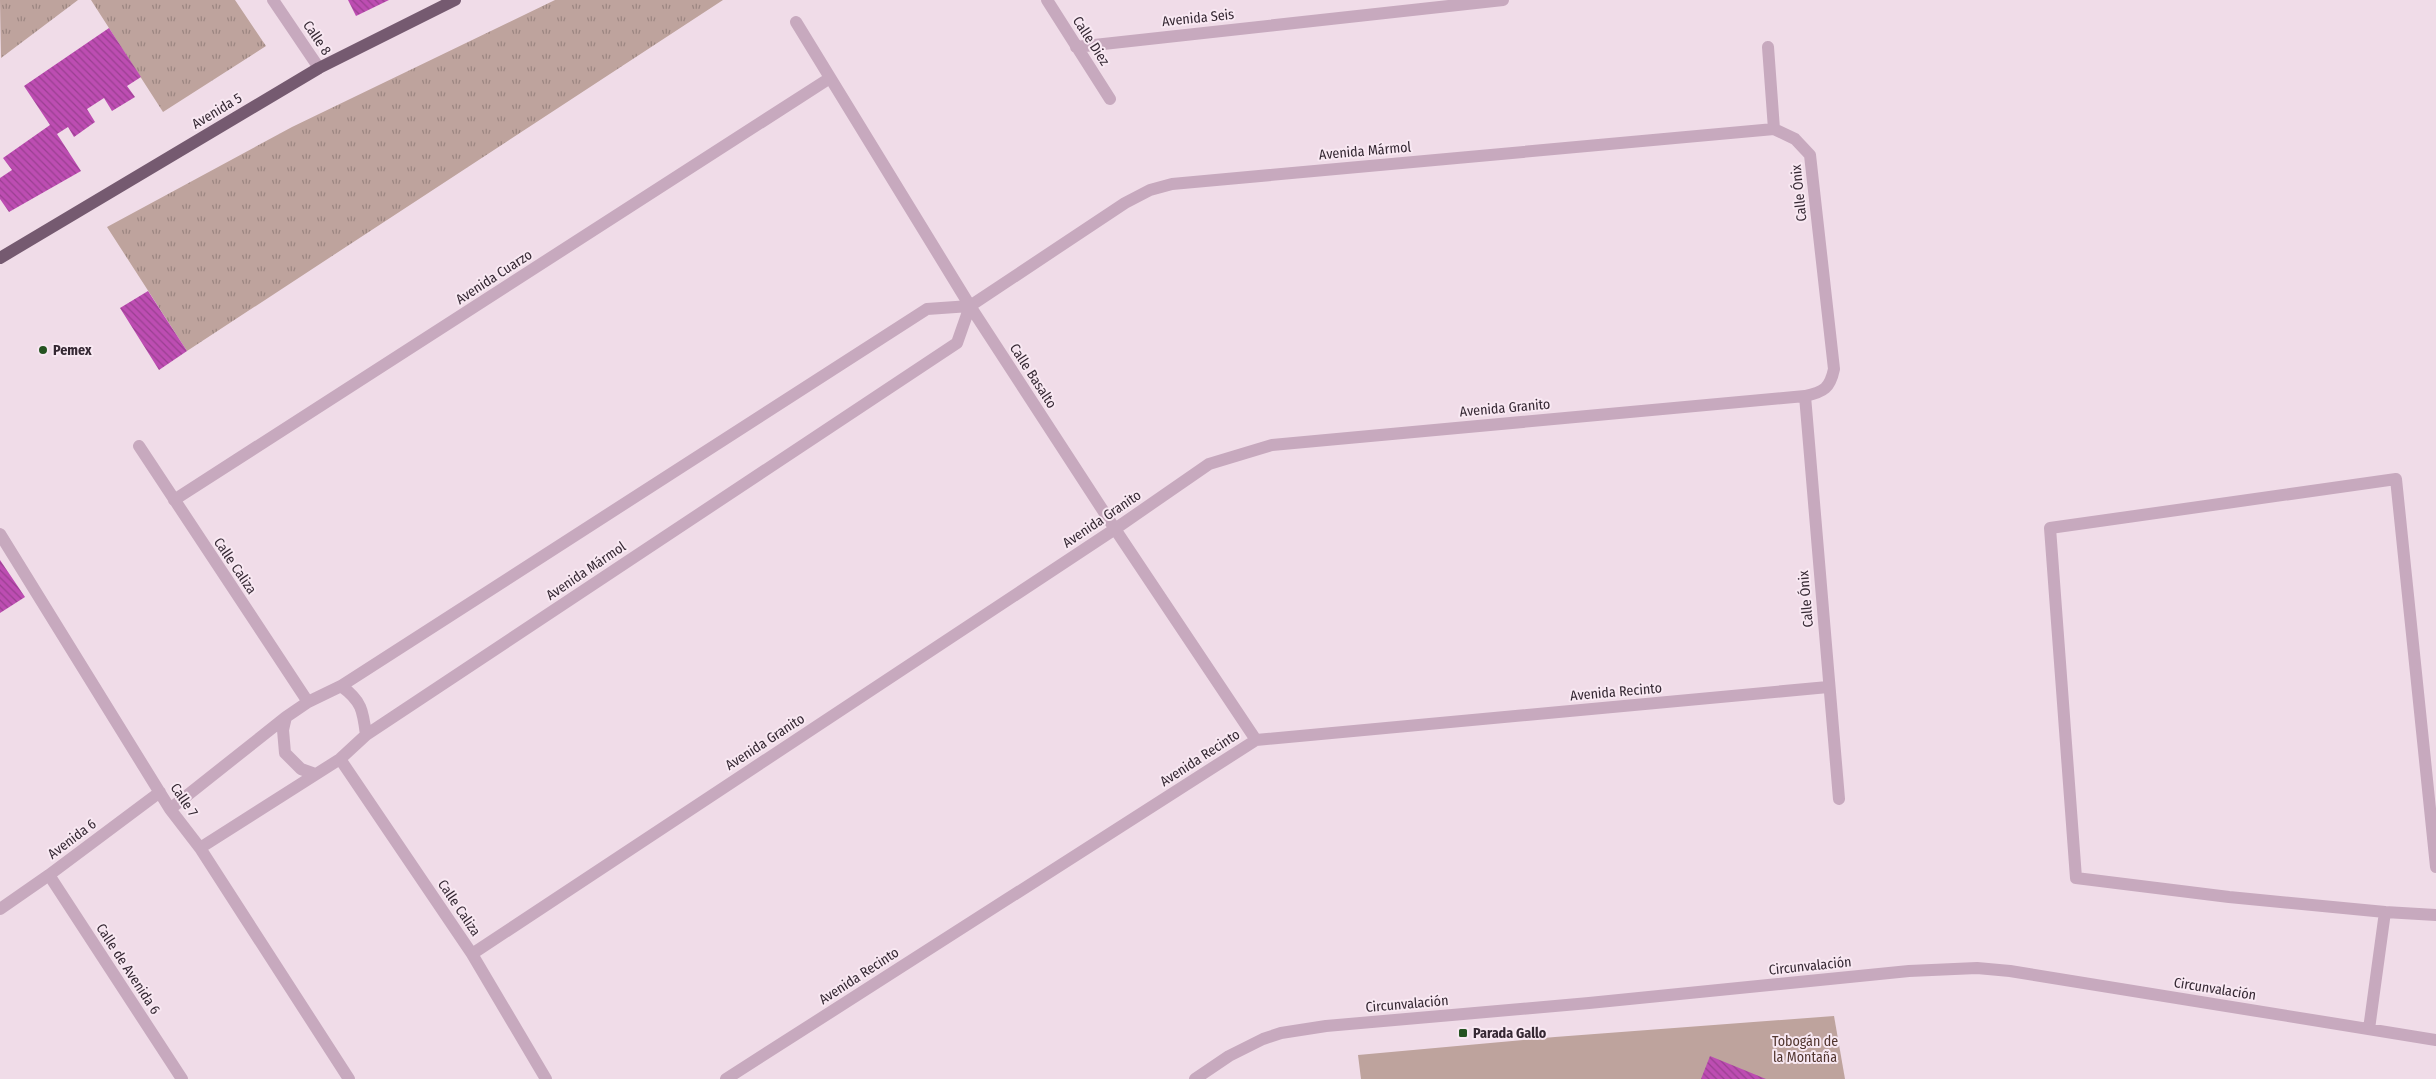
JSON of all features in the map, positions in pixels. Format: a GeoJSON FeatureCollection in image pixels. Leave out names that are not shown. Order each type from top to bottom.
{"type":"FeatureCollection","features":[{"type":"Feature","properties":{"kind":"main road","name":"Avenida 5"},"geometry":{"type":"LineString","coordinates":[[0,258],[319,68],[455,0]]}},
{"type":"Feature","properties":{"kind":"street","name":"Calle 8"},"geometry":{"type":"LineString","coordinates":[[273,0],[319,68]]}},
{"type":"Feature","properties":{"kind":"street","name":"Calle Diez"},"geometry":{"type":"LineString","coordinates":[[1046,0],[1110,99]]}},
{"type":"Feature","properties":{"kind":"street","name":"Avenida Seis"},"geometry":{"type":"LineString","coordinates":[[1076,47],[1503,0]]}},
{"type":"Feature","properties":{"kind":"street","name":"Calle Basalto"},"geometry":{"type":"LineString","coordinates":[[796,22],[970,306],[1115,529],[1256,740]]}},
{"type":"Feature","properties":{"kind":"street"},"geometry":{"type":"LineString","coordinates":[[1768,47],[1774,129]]}},
{"type":"Feature","properties":{"kind":"street","name":"Avenida Cuarzo"},"geometry":{"type":"LineString","coordinates":[[174,500],[830,78]]}},
{"type":"Feature","properties":{"kind":"street","name":"Avenida Mármol"},"geometry":{"type":"LineString","coordinates":[[308,702],[342,686],[927,309],[970,306],[1124,203],[1150,190],[1172,184],[1774,129],[1795,138]]}},
{"type":"Feature","properties":{"kind":"street","name":"Calle Ónix"},"geometry":{"type":"LineString","coordinates":[[1795,138],[1810,155],[1834,368]]}},
{"type":"Feature","properties":{"kind":"street","name":"Avenida Mármol"},"geometry":{"type":"LineString","coordinates":[[200,848],[340,759],[366,735],[957,343],[970,306]]}},
{"type":"Feature","properties":{"kind":"street","name":"Avenida Granito"},"geometry":{"type":"LineString","coordinates":[[472,954],[1115,529],[1209,464],[1272,445],[1805,396],[1823,392],[1831,383],[1834,368]]}},
{"type":"Feature","properties":{"kind":"street","name":"Calle Ónix"},"geometry":{"type":"LineString","coordinates":[[1805,396],[1828,687],[1839,799]]}},
{"type":"Feature","properties":{"kind":"street","name":"Calle Caliza"},"geometry":{"type":"LineString","coordinates":[[139,446],[308,702]]}},
{"type":"Feature","properties":{"kind":"street"},"geometry":{"type":"LineString","coordinates":[[2436,867],[2396,479],[2050,528],[2076,878],[2229,897],[2436,915]]}},
{"type":"Feature","properties":{"kind":"street","name":"Calle 7"},"geometry":{"type":"LineString","coordinates":[[0,534],[170,809],[200,848],[349,1079]]}},
{"type":"Feature","properties":{"kind":"street"},"geometry":{"type":"LineString","coordinates":[[342,686],[354,695],[360,704],[366,735]]}},
{"type":"Feature","properties":{"kind":"street","name":"Avenida Recinto"},"geometry":{"type":"LineString","coordinates":[[726,1079],[1256,740],[1828,687]]}},
{"type":"Feature","properties":{"kind":"street"},"geometry":{"type":"LineString","coordinates":[[170,809],[286,717],[308,702]]}},
{"type":"Feature","properties":{"kind":"street"},"geometry":{"type":"LineString","coordinates":[[286,717],[283,730],[285,753],[301,768],[315,774]]}},
{"type":"Feature","properties":{"kind":"street","name":"Calle Caliza"},"geometry":{"type":"LineString","coordinates":[[340,759],[472,954],[546,1079]]}},
{"type":"Feature","properties":{"kind":"street","name":"Avenida 6"},"geometry":{"type":"LineString","coordinates":[[0,909],[49,876],[160,792]]}},
{"type":"Feature","properties":{"kind":"street","name":"Calle de Avenida 6"},"geometry":{"type":"LineString","coordinates":[[49,876],[182,1079]]}},
{"type":"Feature","properties":{"kind":"street"},"geometry":{"type":"LineString","coordinates":[[2369,1029],[2385,912]]}},
{"type":"Feature","properties":{"kind":"street","name":"Circunvalación"},"geometry":{"type":"LineString","coordinates":[[1194,1079],[1229,1056],[1263,1039],[1281,1033],[1326,1026],[1909,972],[1977,968],[2010,971],[2436,1040]]}},
{"type":"Feature","properties":{"kind":"green space"},"geometry":{"type":"Polygon","coordinates":[[[0,0],[78,0],[1,58],[0,0]]]}},
{"type":"Feature","properties":{"kind":"green space"},"geometry":{"type":"Polygon","coordinates":[[[91,0],[235,0],[266,46],[163,112],[91,0]]]}},
{"type":"Feature","properties":{"kind":"green space"},"geometry":{"type":"Polygon","coordinates":[[[555,0],[723,0],[187,351],[107,227],[292,127],[555,0]]]}},
{"type":"Feature","properties":{"kind":"green space","name":"Tobogán de la Montaña"},"geometry":{"type":"Polygon","coordinates":[[[1834,1016],[1845,1079],[1361,1079],[1358,1055],[1555,1037],[1834,1016]]]}},
{"type":"Feature","properties":{"kind":"building"},"geometry":{"type":"Polygon","coordinates":[[[348,0],[389,0],[356,16],[348,0]]]}},
{"type":"Feature","properties":{"kind":"building"},"geometry":{"type":"Polygon","coordinates":[[[109,28],[141,77],[127,86],[135,97],[112,111],[104,98],[87,109],[95,122],[74,137],[68,127],[57,134],[81,171],[9,212],[0,199],[0,178],[12,170],[3,158],[50,125],[24,86],[109,28]]]}},
{"type":"Feature","properties":{"kind":"building"},"geometry":{"type":"Polygon","coordinates":[[[148,291],[187,351],[159,370],[120,308],[148,291]]]}},
{"type":"Feature","properties":{"kind":"building"},"geometry":{"type":"Polygon","coordinates":[[[0,560],[25,597],[0,613],[0,560]]]}},
{"type":"Feature","properties":{"kind":"building"},"geometry":{"type":"Polygon","coordinates":[[[1710,1056],[1766,1079],[1701,1079],[1710,1056]]]}},
{"type":"Feature","properties":{"kind":"place","name":"Pemex"},"geometry":{"type":"Point","coordinates":[43,350]}},
{"type":"Feature","properties":{"kind":"place","name":"Parada Gallo"},"geometry":{"type":"Point","coordinates":[1463,1033]}}]}
